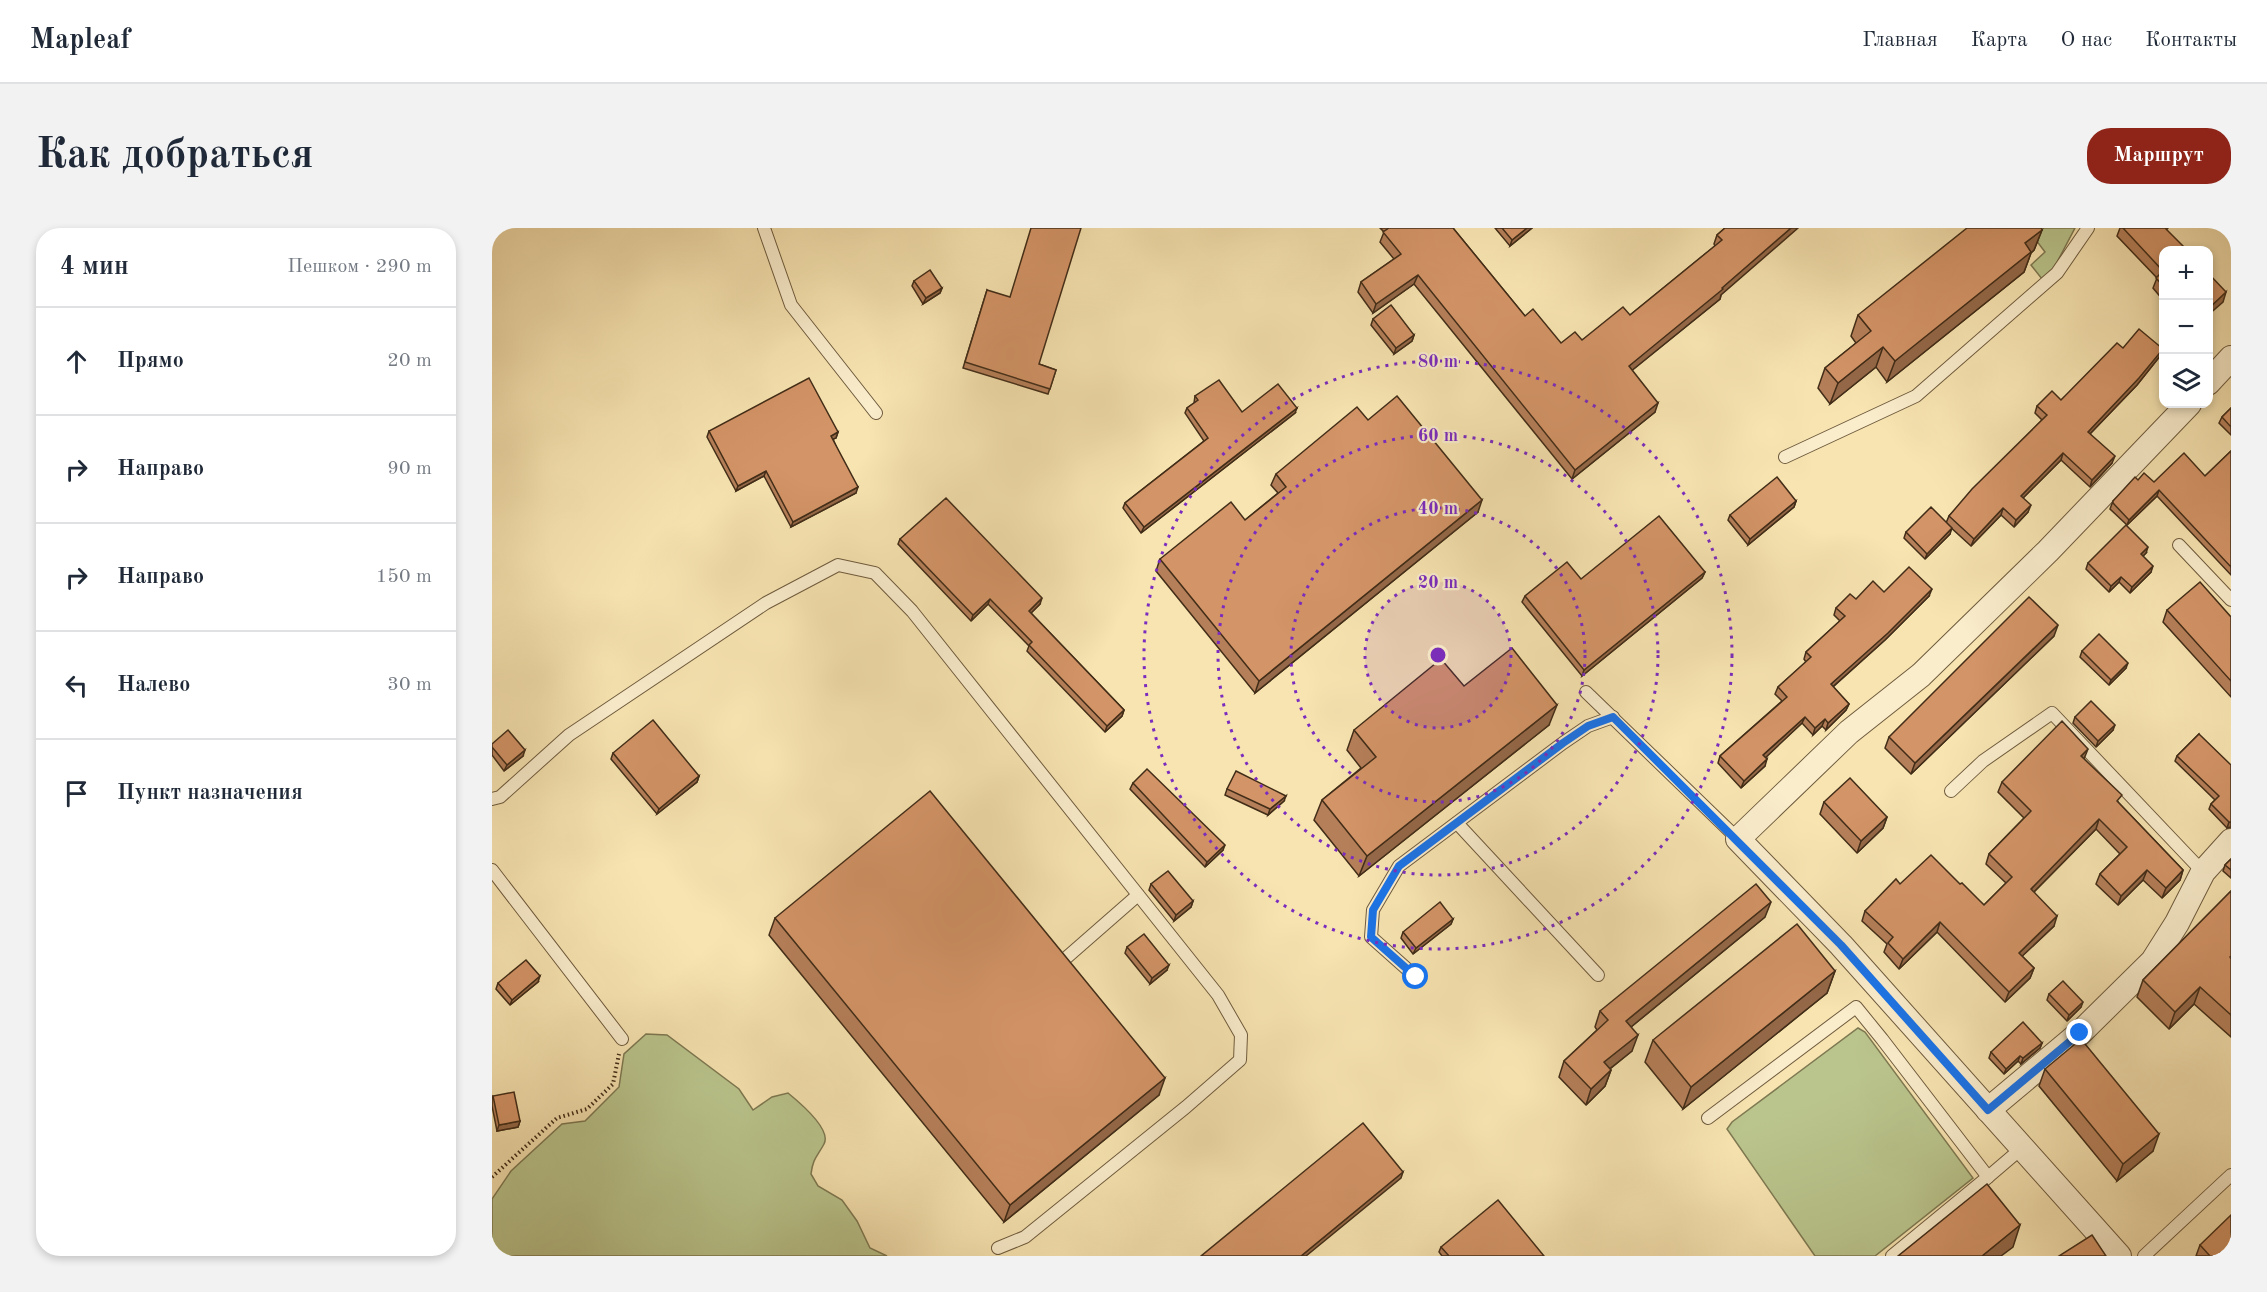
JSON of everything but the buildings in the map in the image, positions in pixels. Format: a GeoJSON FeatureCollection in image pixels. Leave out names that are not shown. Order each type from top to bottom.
{"type":"FeatureCollection","features":[{"type":"Feature","properties":{"kind":"street"},"geometry":{"type":"LineString","coordinates":[[2213,378],[2231,358]]}},
{"type":"Feature","properties":{"kind":"street"},"geometry":{"type":"LineString","coordinates":[[2119,1256],[1841,945],[1738,839],[1849,732],[1921,675],[2048,551],[2185,408]]}},
{"type":"Feature","properties":{"kind":"street"},"geometry":{"type":"LineString","coordinates":[[1988,1110],[2080,1033],[2153,962],[2177,923],[2203,872],[2231,841]]}},
{"type":"Feature","properties":{"kind":"lane"},"geometry":{"type":"LineString","coordinates":[[764,228],[791,305],[876,412]]}},
{"type":"Feature","properties":{"kind":"lane"},"geometry":{"type":"LineString","coordinates":[[1785,456],[1916,396],[2057,273],[2088,228]]}},
{"type":"Feature","properties":{"kind":"lane"},"geometry":{"type":"LineString","coordinates":[[2179,545],[2231,600]]}},
{"type":"Feature","properties":{"kind":"lane"},"geometry":{"type":"LineString","coordinates":[[492,799],[500,797],[579,728],[766,603],[838,565],[875,573],[912,611],[1218,995],[1241,1035],[1240,1060],[1186,1107],[1025,1237],[998,1248]]}},
{"type":"Feature","properties":{"kind":"lane"},"geometry":{"type":"LineString","coordinates":[[1586,692],[1738,839]]}},
{"type":"Feature","properties":{"kind":"lane"},"geometry":{"type":"LineString","coordinates":[[1951,790],[1983,761],[2052,713],[2203,872]]}},
{"type":"Feature","properties":{"kind":"lane"},"geometry":{"type":"LineString","coordinates":[[1416,977],[1371,937],[1373,910],[1399,866],[1588,726],[1613,717]]}},
{"type":"Feature","properties":{"kind":"lane"},"geometry":{"type":"LineString","coordinates":[[1456,823],[1598,975]]}},
{"type":"Feature","properties":{"kind":"lane"},"geometry":{"type":"LineString","coordinates":[[492,870],[622,1039]]}},
{"type":"Feature","properties":{"kind":"lane"},"geometry":{"type":"LineString","coordinates":[[1066,958],[1138,895]]}},
{"type":"Feature","properties":{"kind":"lane"},"geometry":{"type":"LineString","coordinates":[[1708,1119],[1856,1007],[1988,1177]]}},
{"type":"Feature","properties":{"kind":"lane"},"geometry":{"type":"LineString","coordinates":[[1892,1256],[2022,1148]]}},
{"type":"Feature","properties":{"kind":"lane"},"geometry":{"type":"LineString","coordinates":[[2144,1256],[2231,1175]]}},
{"type":"Feature","properties":{"kind":"path"},"geometry":{"type":"LineString","coordinates":[[492,1176],[557,1118],[588,1109],[613,1084],[622,1039]]}},
{"type":"Feature","properties":{"kind":"green space"},"geometry":{"type":"Polygon","coordinates":[[[2027,228],[2075,228],[2054,268],[2042,279],[2031,265],[2045,252],[2027,228]]]}},
{"type":"Feature","properties":{"kind":"green space"},"geometry":{"type":"Polygon","coordinates":[[[1858,1028],[1865,1032],[1973,1178],[1875,1256],[1815,1256],[1727,1129],[1732,1122],[1858,1028]]]}},
{"type":"Feature","properties":{"kind":"green space"},"geometry":{"type":"Polygon","coordinates":[[[646,1034],[667,1035],[739,1089],[753,1110],[772,1097],[788,1093],[799,1103],[819,1124],[825,1138],[814,1161],[811,1174],[818,1186],[842,1200],[857,1221],[870,1248],[887,1256],[492,1256],[492,1199],[511,1171],[562,1124],[585,1121],[619,1087],[624,1054],[646,1034]]]}},
{"type":"Feature","properties":{"kind":"route"},"geometry":{"type":"LineString","coordinates":[[1416,977],[1371,937],[1373,910],[1399,866],[1563,743],[1588,726],[1613,717],[1738,839],[1841,945],[1988,1110],[2080,1033]]}}]}
